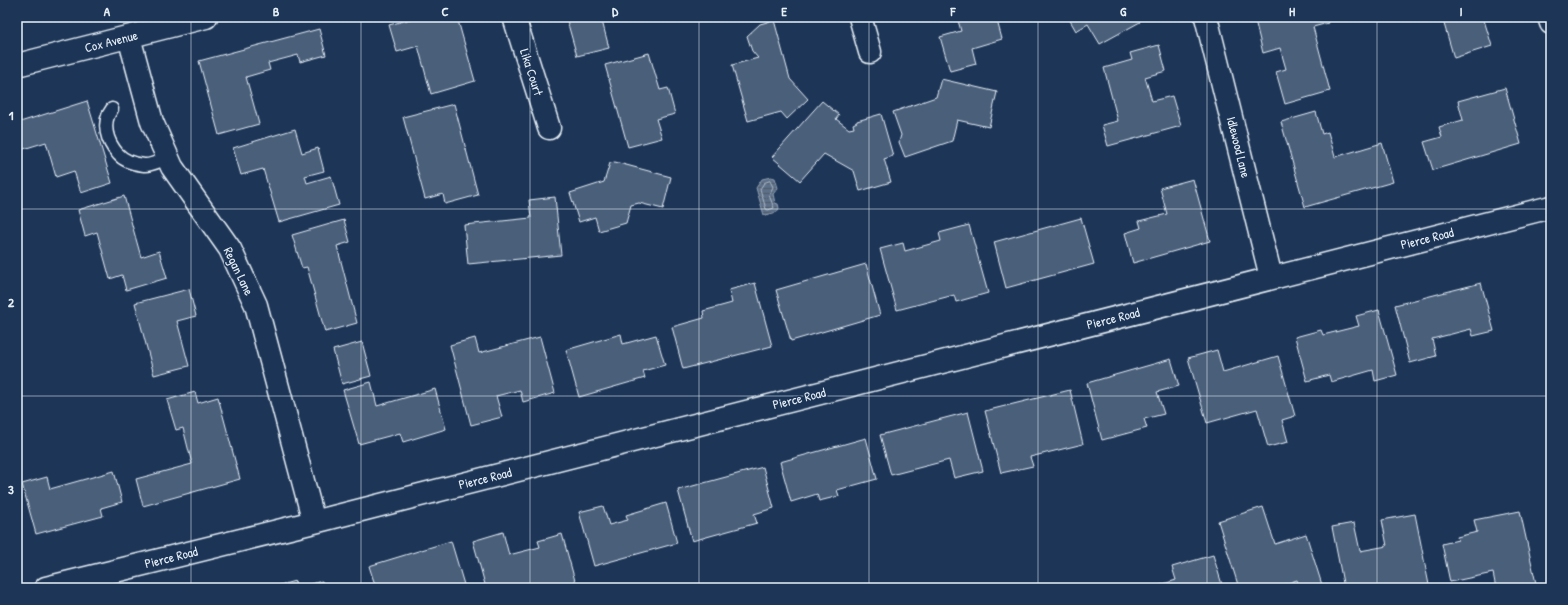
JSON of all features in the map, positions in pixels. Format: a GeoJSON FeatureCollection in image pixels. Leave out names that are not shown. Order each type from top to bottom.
{"type":"FeatureCollection","features":[{"type":"Feature","properties":{"kind":"street","name":"Cox Avenue"},"geometry":{"type":"LineString","coordinates":[[17,65],[206,17]]}},
{"type":"Feature","properties":{"kind":"street","name":"Lika Court"},"geometry":{"type":"LineString","coordinates":[[514,17],[549,128]]}},
{"type":"Feature","properties":{"kind":"street"},"geometry":{"type":"LineString","coordinates":[[860,17],[870,52]]}},
{"type":"Feature","properties":{"kind":"street","name":"Idlewood Lane"},"geometry":{"type":"LineString","coordinates":[[1206,17],[1271,277]]}},
{"type":"Feature","properties":{"kind":"street"},"geometry":{"type":"LineString","coordinates":[[1549,17],[1551,23]]}},
{"type":"Feature","properties":{"kind":"street","name":"Regan Lane"},"geometry":{"type":"LineString","coordinates":[[129,37],[152,122],[172,167],[230,250],[256,305],[314,522]]}},
{"type":"Feature","properties":{"kind":"street","name":"Pierce Road"},"geometry":{"type":"LineString","coordinates":[[46,588],[314,522],[1271,277],[1551,207]]}},
{"type":"Feature","properties":{"kind":"lane"},"geometry":{"type":"LineString","coordinates":[[112,109],[107,115],[105,130],[110,143],[119,155],[130,162],[146,165],[168,158]]}},
{"type":"Feature","properties":{"kind":"water"},"geometry":{"type":"Polygon","coordinates":[[[771,177],[775,178],[778,188],[773,194],[775,203],[778,204],[779,208],[777,212],[764,215],[756,188],[762,179],[771,177]]]}},
{"type":"Feature","properties":{"kind":"building"},"geometry":{"type":"Polygon","coordinates":[[[418,17],[457,17],[475,81],[431,94],[418,46],[397,52],[389,25],[418,17]]]}},
{"type":"Feature","properties":{"kind":"building"},"geometry":{"type":"Polygon","coordinates":[[[566,17],[601,17],[609,48],[577,56],[566,17]]]}},
{"type":"Feature","properties":{"kind":"building"},"geometry":{"type":"Polygon","coordinates":[[[957,17],[996,17],[1002,39],[972,48],[976,64],[950,71],[940,37],[961,31],[957,17]]]}},
{"type":"Feature","properties":{"kind":"building"},"geometry":{"type":"Polygon","coordinates":[[[1068,17],[1137,17],[1140,22],[1100,44],[1088,24],[1076,31],[1068,17]]]}},
{"type":"Feature","properties":{"kind":"building"},"geometry":{"type":"Polygon","coordinates":[[[1267,17],[1326,17],[1328,23],[1313,27],[1330,91],[1285,104],[1276,72],[1286,69],[1280,48],[1263,53],[1255,20],[1267,17]]]}},
{"type":"Feature","properties":{"kind":"building"},"geometry":{"type":"Polygon","coordinates":[[[1442,17],[1483,17],[1492,46],[1454,58],[1442,17]]]}},
{"type":"Feature","properties":{"kind":"building"},"geometry":{"type":"Polygon","coordinates":[[[774,20],[790,79],[808,99],[787,119],[781,112],[748,121],[732,65],[758,58],[752,51],[747,36],[760,24],[774,20]]]}},
{"type":"Feature","properties":{"kind":"building"},"geometry":{"type":"Polygon","coordinates":[[[319,29],[326,55],[300,62],[298,55],[268,63],[270,70],[246,77],[259,124],[219,135],[199,61],[319,29]]]}},
{"type":"Feature","properties":{"kind":"building"},"geometry":{"type":"Polygon","coordinates":[[[1159,45],[1166,71],[1145,77],[1152,101],[1172,96],[1181,126],[1108,146],[1102,125],[1118,121],[1104,68],[1132,60],[1130,53],[1159,45]]]}},
{"type":"Feature","properties":{"kind":"building"},"geometry":{"type":"Polygon","coordinates":[[[649,53],[660,90],[668,88],[675,114],[656,119],[662,138],[628,147],[605,65],[649,53]]]}},
{"type":"Feature","properties":{"kind":"building"},"geometry":{"type":"Polygon","coordinates":[[[941,79],[997,92],[989,127],[957,120],[952,141],[905,157],[899,142],[901,135],[893,112],[936,97],[941,79]]]}},
{"type":"Feature","properties":{"kind":"building"},"geometry":{"type":"Polygon","coordinates":[[[1505,88],[1521,144],[1433,170],[1424,142],[1442,137],[1439,127],[1463,120],[1458,101],[1505,88]]]}},
{"type":"Feature","properties":{"kind":"building"},"geometry":{"type":"Polygon","coordinates":[[[87,101],[112,183],[81,193],[74,171],[56,177],[46,142],[17,151],[17,123],[87,101]]]}},
{"type":"Feature","properties":{"kind":"building"},"geometry":{"type":"Polygon","coordinates":[[[822,101],[839,115],[836,119],[849,129],[854,128],[853,124],[857,121],[881,114],[893,156],[884,159],[891,182],[860,191],[854,171],[824,154],[800,181],[772,157],[822,101]]]}},
{"type":"Feature","properties":{"kind":"building"},"geometry":{"type":"Polygon","coordinates":[[[454,104],[478,195],[445,204],[443,194],[425,199],[403,117],[454,104]]]}},
{"type":"Feature","properties":{"kind":"building"},"geometry":{"type":"Polygon","coordinates":[[[1316,112],[1322,134],[1328,132],[1335,157],[1382,143],[1393,182],[1305,207],[1281,122],[1316,112]]]}},
{"type":"Feature","properties":{"kind":"building"},"geometry":{"type":"Polygon","coordinates":[[[295,129],[302,153],[318,148],[324,171],[305,176],[307,183],[331,176],[339,205],[279,222],[263,169],[241,175],[233,148],[295,129]]]}},
{"type":"Feature","properties":{"kind":"building"},"geometry":{"type":"Polygon","coordinates":[[[615,162],[671,177],[663,209],[639,203],[631,205],[626,223],[599,231],[595,217],[579,222],[570,193],[604,182],[610,163],[615,162]]]}},
{"type":"Feature","properties":{"kind":"building"},"geometry":{"type":"Polygon","coordinates":[[[1193,179],[1210,241],[1133,263],[1125,233],[1141,228],[1139,221],[1167,214],[1160,188],[1193,179]]]}},
{"type":"Feature","properties":{"kind":"building"},"geometry":{"type":"Polygon","coordinates":[[[124,196],[141,257],[159,251],[167,278],[126,290],[122,275],[110,279],[97,232],[85,236],[78,210],[124,196]]]}},
{"type":"Feature","properties":{"kind":"building"},"geometry":{"type":"Polygon","coordinates":[[[555,197],[561,255],[468,264],[464,225],[531,218],[529,200],[555,197]]]}},
{"type":"Feature","properties":{"kind":"building"},"geometry":{"type":"Polygon","coordinates":[[[1081,218],[1094,264],[1006,288],[994,242],[1081,218]]]}},
{"type":"Feature","properties":{"kind":"building"},"geometry":{"type":"Polygon","coordinates":[[[344,220],[350,242],[337,246],[357,323],[325,332],[307,267],[302,268],[292,235],[344,220]]]}},
{"type":"Feature","properties":{"kind":"building"},"geometry":{"type":"Polygon","coordinates":[[[969,225],[988,293],[956,302],[954,295],[897,310],[880,249],[903,243],[905,251],[941,241],[939,233],[969,225]]]}},
{"type":"Feature","properties":{"kind":"building"},"geometry":{"type":"Polygon","coordinates":[[[866,264],[880,315],[791,341],[776,290],[866,264]]]}},
{"type":"Feature","properties":{"kind":"building"},"geometry":{"type":"Polygon","coordinates":[[[755,283],[772,346],[683,369],[672,327],[704,318],[703,311],[732,303],[729,290],[755,283]]]}},
{"type":"Feature","properties":{"kind":"building"},"geometry":{"type":"Polygon","coordinates":[[[1481,283],[1494,331],[1473,336],[1471,329],[1432,339],[1436,356],[1410,363],[1395,305],[1481,283]]]}},
{"type":"Feature","properties":{"kind":"building"},"geometry":{"type":"Polygon","coordinates":[[[189,289],[196,316],[177,321],[189,366],[154,375],[135,303],[189,289]]]}},
{"type":"Feature","properties":{"kind":"building"},"geometry":{"type":"Polygon","coordinates":[[[1379,310],[1397,375],[1375,381],[1373,370],[1331,382],[1329,375],[1307,381],[1295,337],[1321,330],[1323,335],[1359,326],[1356,316],[1379,310]]]}},
{"type":"Feature","properties":{"kind":"building"},"geometry":{"type":"Polygon","coordinates":[[[621,334],[623,344],[656,335],[665,365],[643,371],[645,378],[579,397],[566,350],[621,334]]]}},
{"type":"Feature","properties":{"kind":"building"},"geometry":{"type":"Polygon","coordinates":[[[540,337],[555,393],[523,402],[520,390],[496,396],[502,417],[471,425],[450,345],[475,338],[479,353],[540,337]]]}},
{"type":"Feature","properties":{"kind":"building"},"geometry":{"type":"Polygon","coordinates":[[[362,342],[371,376],[342,384],[333,350],[362,342]]]}},
{"type":"Feature","properties":{"kind":"building"},"geometry":{"type":"Polygon","coordinates":[[[1217,350],[1223,372],[1278,356],[1295,416],[1282,420],[1288,442],[1268,447],[1257,409],[1207,423],[1188,358],[1217,350]]]}},
{"type":"Feature","properties":{"kind":"building"},"geometry":{"type":"Polygon","coordinates":[[[1171,359],[1179,386],[1157,392],[1164,414],[1144,419],[1147,428],[1102,440],[1087,383],[1171,359]]]}},
{"type":"Feature","properties":{"kind":"building"},"geometry":{"type":"Polygon","coordinates":[[[371,382],[377,406],[435,389],[446,429],[403,442],[400,433],[359,444],[343,390],[371,382]]]}},
{"type":"Feature","properties":{"kind":"building"},"geometry":{"type":"Polygon","coordinates":[[[1070,390],[1083,444],[1030,457],[1033,466],[1001,473],[985,411],[1070,390]]]}},
{"type":"Feature","properties":{"kind":"building"},"geometry":{"type":"Polygon","coordinates":[[[195,392],[198,403],[218,397],[240,479],[143,506],[136,479],[192,464],[183,428],[176,430],[167,400],[195,392]]]}},
{"type":"Feature","properties":{"kind":"building"},"geometry":{"type":"Polygon","coordinates":[[[968,412],[983,471],[954,478],[949,460],[891,475],[880,435],[968,412]]]}},
{"type":"Feature","properties":{"kind":"building"},"geometry":{"type":"Polygon","coordinates":[[[866,438],[877,479],[837,490],[839,496],[819,501],[817,494],[791,502],[780,462],[866,438]]]}},
{"type":"Feature","properties":{"kind":"building"},"geometry":{"type":"Polygon","coordinates":[[[763,467],[774,508],[754,514],[757,523],[692,541],[678,490],[763,467]]]}},
{"type":"Feature","properties":{"kind":"building"},"geometry":{"type":"Polygon","coordinates":[[[114,471],[122,502],[101,508],[103,516],[36,534],[22,484],[47,477],[50,489],[114,471]]]}},
{"type":"Feature","properties":{"kind":"building"},"geometry":{"type":"Polygon","coordinates":[[[666,503],[677,543],[594,566],[579,512],[603,506],[609,525],[628,520],[626,515],[666,503]]]}},
{"type":"Feature","properties":{"kind":"building"},"geometry":{"type":"Polygon","coordinates":[[[1263,507],[1275,544],[1306,534],[1323,588],[1300,588],[1297,580],[1274,588],[1239,588],[1218,521],[1263,507]]]}},
{"type":"Feature","properties":{"kind":"building"},"geometry":{"type":"Polygon","coordinates":[[[1520,511],[1537,588],[1496,588],[1493,573],[1450,582],[1442,544],[1458,540],[1457,537],[1477,532],[1474,520],[1520,511]]]}},
{"type":"Feature","properties":{"kind":"building"},"geometry":{"type":"Polygon","coordinates":[[[1415,514],[1429,585],[1413,588],[1344,588],[1332,527],[1354,523],[1360,551],[1387,546],[1382,520],[1415,514]]]}},
{"type":"Feature","properties":{"kind":"building"},"geometry":{"type":"Polygon","coordinates":[[[503,532],[509,555],[540,547],[538,541],[562,534],[577,588],[486,588],[473,541],[503,532]]]}},
{"type":"Feature","properties":{"kind":"building"},"geometry":{"type":"Polygon","coordinates":[[[451,541],[465,588],[376,588],[369,566],[451,541]]]}},
{"type":"Feature","properties":{"kind":"building"},"geometry":{"type":"Polygon","coordinates":[[[1213,555],[1223,588],[1151,588],[1176,580],[1172,567],[1213,555]]]}},
{"type":"Feature","properties":{"kind":"building"},"geometry":{"type":"Polygon","coordinates":[[[295,581],[297,588],[269,588],[295,581]]]}},
{"type":"Feature","properties":{"kind":"building"},"geometry":{"type":"Polygon","coordinates":[[[322,581],[325,588],[297,588],[322,581]]]}}]}
